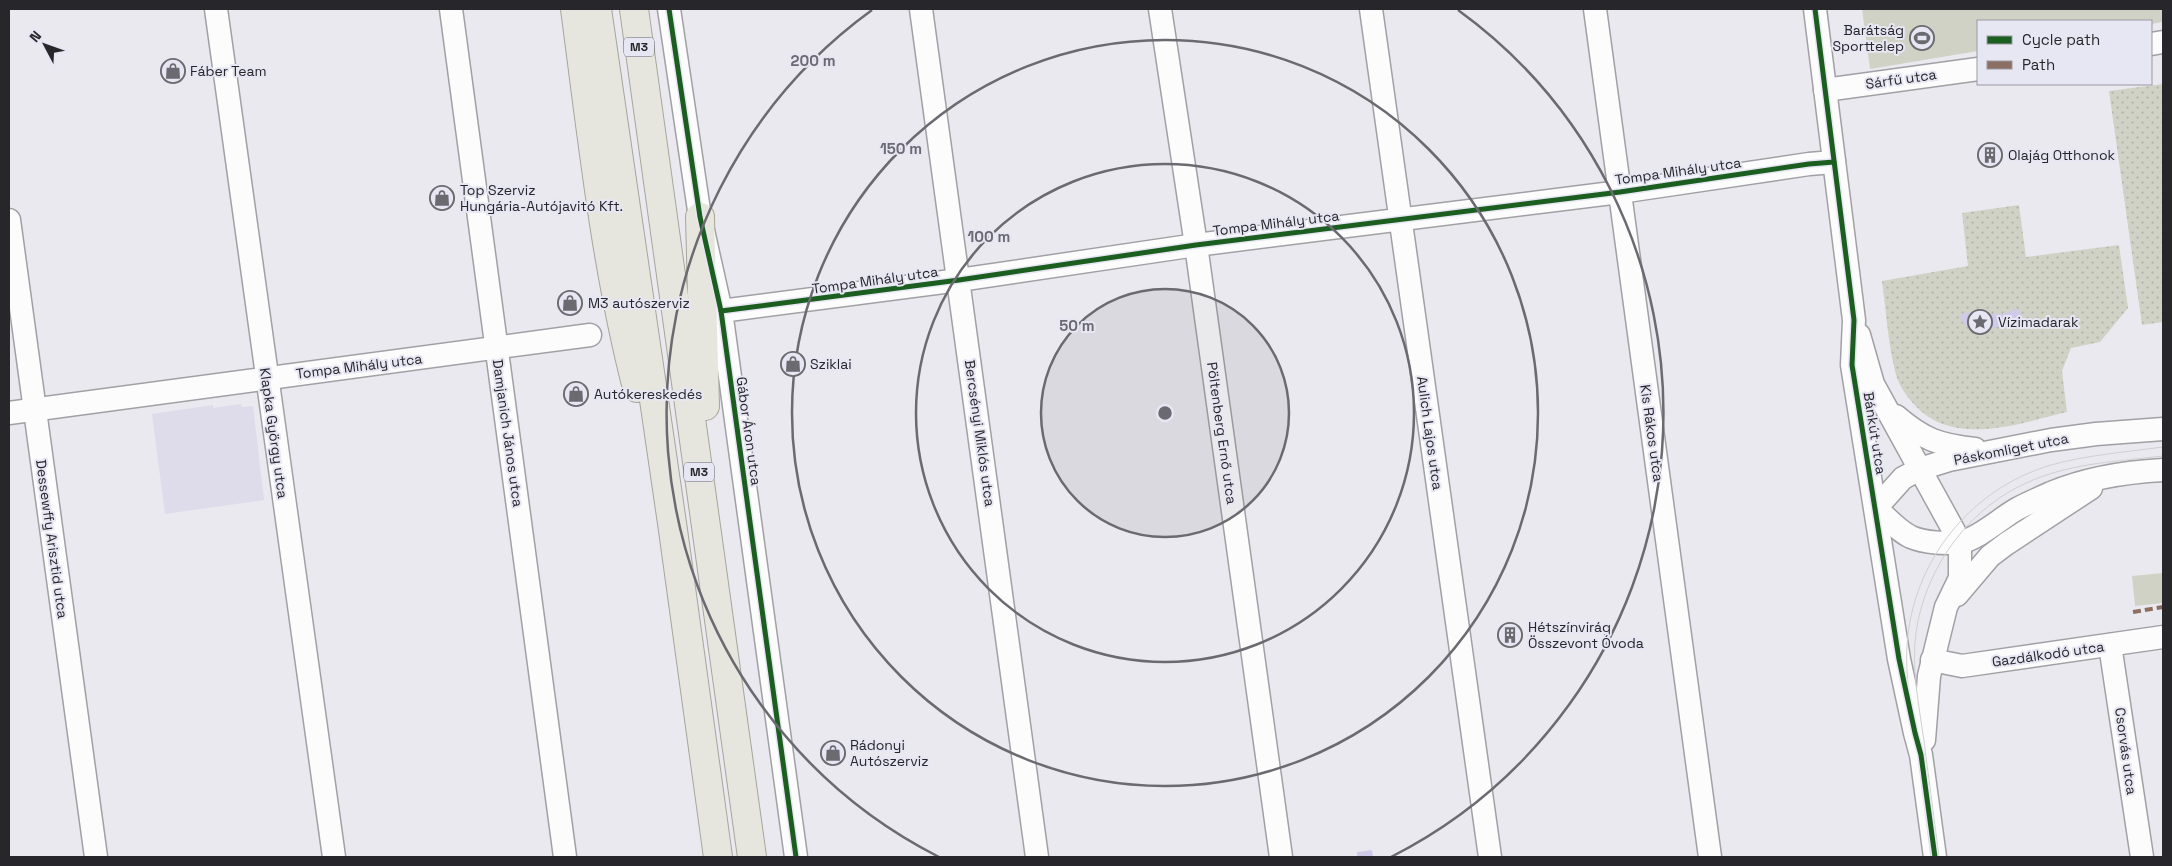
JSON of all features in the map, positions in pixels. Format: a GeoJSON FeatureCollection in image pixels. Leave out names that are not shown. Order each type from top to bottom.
{"type":"FeatureCollection","features":[{"type":"Feature","properties":{"kind":"main road"},"geometry":{"type":"LineString","coordinates":[[575,9],[600,198],[622,331],[673,530]]}},
{"type":"Feature","properties":{"kind":"main road","name":"M3"},"geometry":{"type":"LineString","coordinates":[[597,9],[673,530],[718,857]]}},
{"type":"Feature","properties":{"kind":"main road","name":"M3"},"geometry":{"type":"LineString","coordinates":[[634,9],[752,857]]}},
{"type":"Feature","properties":{"kind":"main road"},"geometry":{"type":"LineString","coordinates":[[700,217],[707,528]]}},
{"type":"Feature","properties":{"kind":"street","name":"Klapka György utca"},"geometry":{"type":"LineString","coordinates":[[216,9],[334,857]]}},
{"type":"Feature","properties":{"kind":"street","name":"Damjanich János utca"},"geometry":{"type":"LineString","coordinates":[[451,9],[565,857]]}},
{"type":"Feature","properties":{"kind":"street","name":"Gábor Áron utca"},"geometry":{"type":"LineString","coordinates":[[669,9],[700,217],[721,311],[796,857]]}},
{"type":"Feature","properties":{"kind":"street","name":"Bercsényi Miklós utca"},"geometry":{"type":"LineString","coordinates":[[921,9],[1038,857]]}},
{"type":"Feature","properties":{"kind":"street","name":"Pöltenberg Ernő utca"},"geometry":{"type":"LineString","coordinates":[[1160,9],[1196,244],[1281,857]]}},
{"type":"Feature","properties":{"kind":"street","name":"Aulich Lajos utca"},"geometry":{"type":"LineString","coordinates":[[1371,9],[1490,857]]}},
{"type":"Feature","properties":{"kind":"street","name":"Kis Rákos utca"},"geometry":{"type":"LineString","coordinates":[[1595,9],[1710,857]]}},
{"type":"Feature","properties":{"kind":"street","name":"Bánkút utca"},"geometry":{"type":"LineString","coordinates":[[1815,9],[1854,320],[1852,365],[1899,659],[1915,733],[1922,755],[1934,857]]}},
{"type":"Feature","properties":{"kind":"street","name":"Sárfű utca"},"geometry":{"type":"LineString","coordinates":[[1825,90],[1977,69]]}},
{"type":"Feature","properties":{"kind":"street","name":"Tompa Mihály utca"},"geometry":{"type":"LineString","coordinates":[[721,311],[959,280],[1196,244],[1620,192],[1834,162]]}},
{"type":"Feature","properties":{"kind":"street","name":"Dessewffy Arisztid utca"},"geometry":{"type":"LineString","coordinates":[[9,220],[96,857]]}},
{"type":"Feature","properties":{"kind":"street","name":"Bánkút utca"},"geometry":{"type":"LineString","coordinates":[[1854,320],[1868,361],[1873,384],[1960,542],[1960,578],[1946,607],[1932,660],[1927,691],[1922,755]]}},
{"type":"Feature","properties":{"kind":"street","name":"Tompa Mihály utca"},"geometry":{"type":"LineString","coordinates":[[9,413],[590,335]]}},
{"type":"Feature","properties":{"kind":"street"},"geometry":{"type":"LineString","coordinates":[[1887,407],[1921,436],[1935,442],[1951,446],[1996,451]]}},
{"type":"Feature","properties":{"kind":"street","name":"Páskomliget utca"},"geometry":{"type":"LineString","coordinates":[[1876,508],[1898,483],[1920,469],[1949,460],[2096,434],[2163,429]]}},
{"type":"Feature","properties":{"kind":"street"},"geometry":{"type":"LineString","coordinates":[[1876,508],[1899,530],[1912,538],[1932,542],[1960,542],[1970,539],[2018,509],[2052,492],[2078,483],[2114,475],[2163,470]]}},
{"type":"Feature","properties":{"kind":"street"},"geometry":{"type":"LineString","coordinates":[[1946,607],[1977,570],[2006,544],[2050,513],[2114,475]]}},
{"type":"Feature","properties":{"kind":"street","name":"Gazdálkodó utca"},"geometry":{"type":"LineString","coordinates":[[1932,660],[1962,666],[2163,637]]}},
{"type":"Feature","properties":{"kind":"street","name":"Csorvás utca"},"geometry":{"type":"LineString","coordinates":[[2110,645],[2142,857]]}},
{"type":"Feature","properties":{"kind":"shaded area","name":"Barátság Sporttelep"},"geometry":{"type":"Polygon","coordinates":[[[1862,9],[2163,9],[2163,22],[2152,24],[2152,20],[1977,20],[1977,51],[1870,69],[1862,9]]]}},
{"type":"Feature","properties":{"kind":"shaded area"},"geometry":{"type":"Polygon","coordinates":[[[2163,84],[2163,322],[2142,325],[2109,91],[2163,84]]]}},
{"type":"Feature","properties":{"kind":"shaded area"},"geometry":{"type":"Polygon","coordinates":[[[2019,205],[2026,257],[2119,245],[2128,308],[2100,342],[2071,348],[2062,371],[2067,412],[2027,422],[1985,429],[1964,429],[1945,425],[1927,416],[1911,401],[1899,383],[1891,349],[1882,281],[1968,266],[1962,213],[2019,205]]]}},
{"type":"Feature","properties":{"kind":"shaded area"},"geometry":{"type":"Polygon","coordinates":[[[2015,309],[2019,310],[2021,315],[2017,323],[1977,331],[1966,326],[1960,316],[1963,313],[2003,314],[2015,309]]]}},
{"type":"Feature","properties":{"kind":"shaded area"},"geometry":{"type":"Polygon","coordinates":[[[241,404],[242,407],[253,406],[264,500],[165,514],[152,414],[213,405],[213,408],[241,404]]]}},
{"type":"Feature","properties":{"kind":"shaded area"},"geometry":{"type":"Polygon","coordinates":[[[2163,573],[2163,603],[2135,606],[2132,576],[2163,573]]]}},
{"type":"Feature","properties":{"kind":"shaded area"},"geometry":{"type":"Polygon","coordinates":[[[1372,850],[1373,857],[1357,857],[1357,852],[1372,850]]]}},
{"type":"Feature","properties":{"kind":"tram line"},"geometry":{"type":"LineString","coordinates":[[1931,857],[1909,690],[1907,646],[1911,615],[1920,586],[1933,558],[1950,533],[1971,511],[1995,492],[2022,476],[2051,465],[2078,459],[2163,447]]}},
{"type":"Feature","properties":{"kind":"tram line"},"geometry":{"type":"LineString","coordinates":[[1939,857],[1914,659],[1916,632],[1921,607],[1941,561],[1971,521],[2011,491],[2033,480],[2081,466],[2163,456]]}},
{"type":"Feature","properties":{"kind":"marked path"},"geometry":{"type":"LineString","coordinates":[[2133,612],[2163,607]]}},
{"type":"Feature","properties":{"kind":"cycle path"},"geometry":{"type":"LineString","coordinates":[[669,9],[700,217],[721,311],[796,857]]}},
{"type":"Feature","properties":{"kind":"cycle path"},"geometry":{"type":"LineString","coordinates":[[1815,9],[1854,320],[1852,365],[1899,659],[1921,755],[1935,857]]}},
{"type":"Feature","properties":{"kind":"cycle path"},"geometry":{"type":"LineString","coordinates":[[721,311],[959,280],[1196,245],[1620,192],[1834,162]]}},
{"type":"Feature","properties":{"kind":"place","name":"Barátság Sporttelep"},"geometry":{"type":"Point","coordinates":[1922,38]}},
{"type":"Feature","properties":{"kind":"place","name":"Fáber Team"},"geometry":{"type":"Point","coordinates":[173,71]}},
{"type":"Feature","properties":{"kind":"place","name":"Olajág Otthonok"},"geometry":{"type":"Point","coordinates":[1990,155]}},
{"type":"Feature","properties":{"kind":"place","name":"Top Szerviz Hungária-Autójavitó Kft."},"geometry":{"type":"Point","coordinates":[442,198]}},
{"type":"Feature","properties":{"kind":"place","name":"M3 autószerviz"},"geometry":{"type":"Point","coordinates":[570,303]}},
{"type":"Feature","properties":{"kind":"place","name":"Vízimadarak"},"geometry":{"type":"Point","coordinates":[1980,322]}},
{"type":"Feature","properties":{"kind":"place","name":"Sziklai"},"geometry":{"type":"Point","coordinates":[793,364]}},
{"type":"Feature","properties":{"kind":"place","name":"Autókereskedés"},"geometry":{"type":"Point","coordinates":[576,394]}},
{"type":"Feature","properties":{"kind":"place","name":"Hétszínvirág Összevont Óvoda"},"geometry":{"type":"Point","coordinates":[1510,635]}},
{"type":"Feature","properties":{"kind":"place","name":"Rádonyi Autószerviz"},"geometry":{"type":"Point","coordinates":[833,753]}}]}
